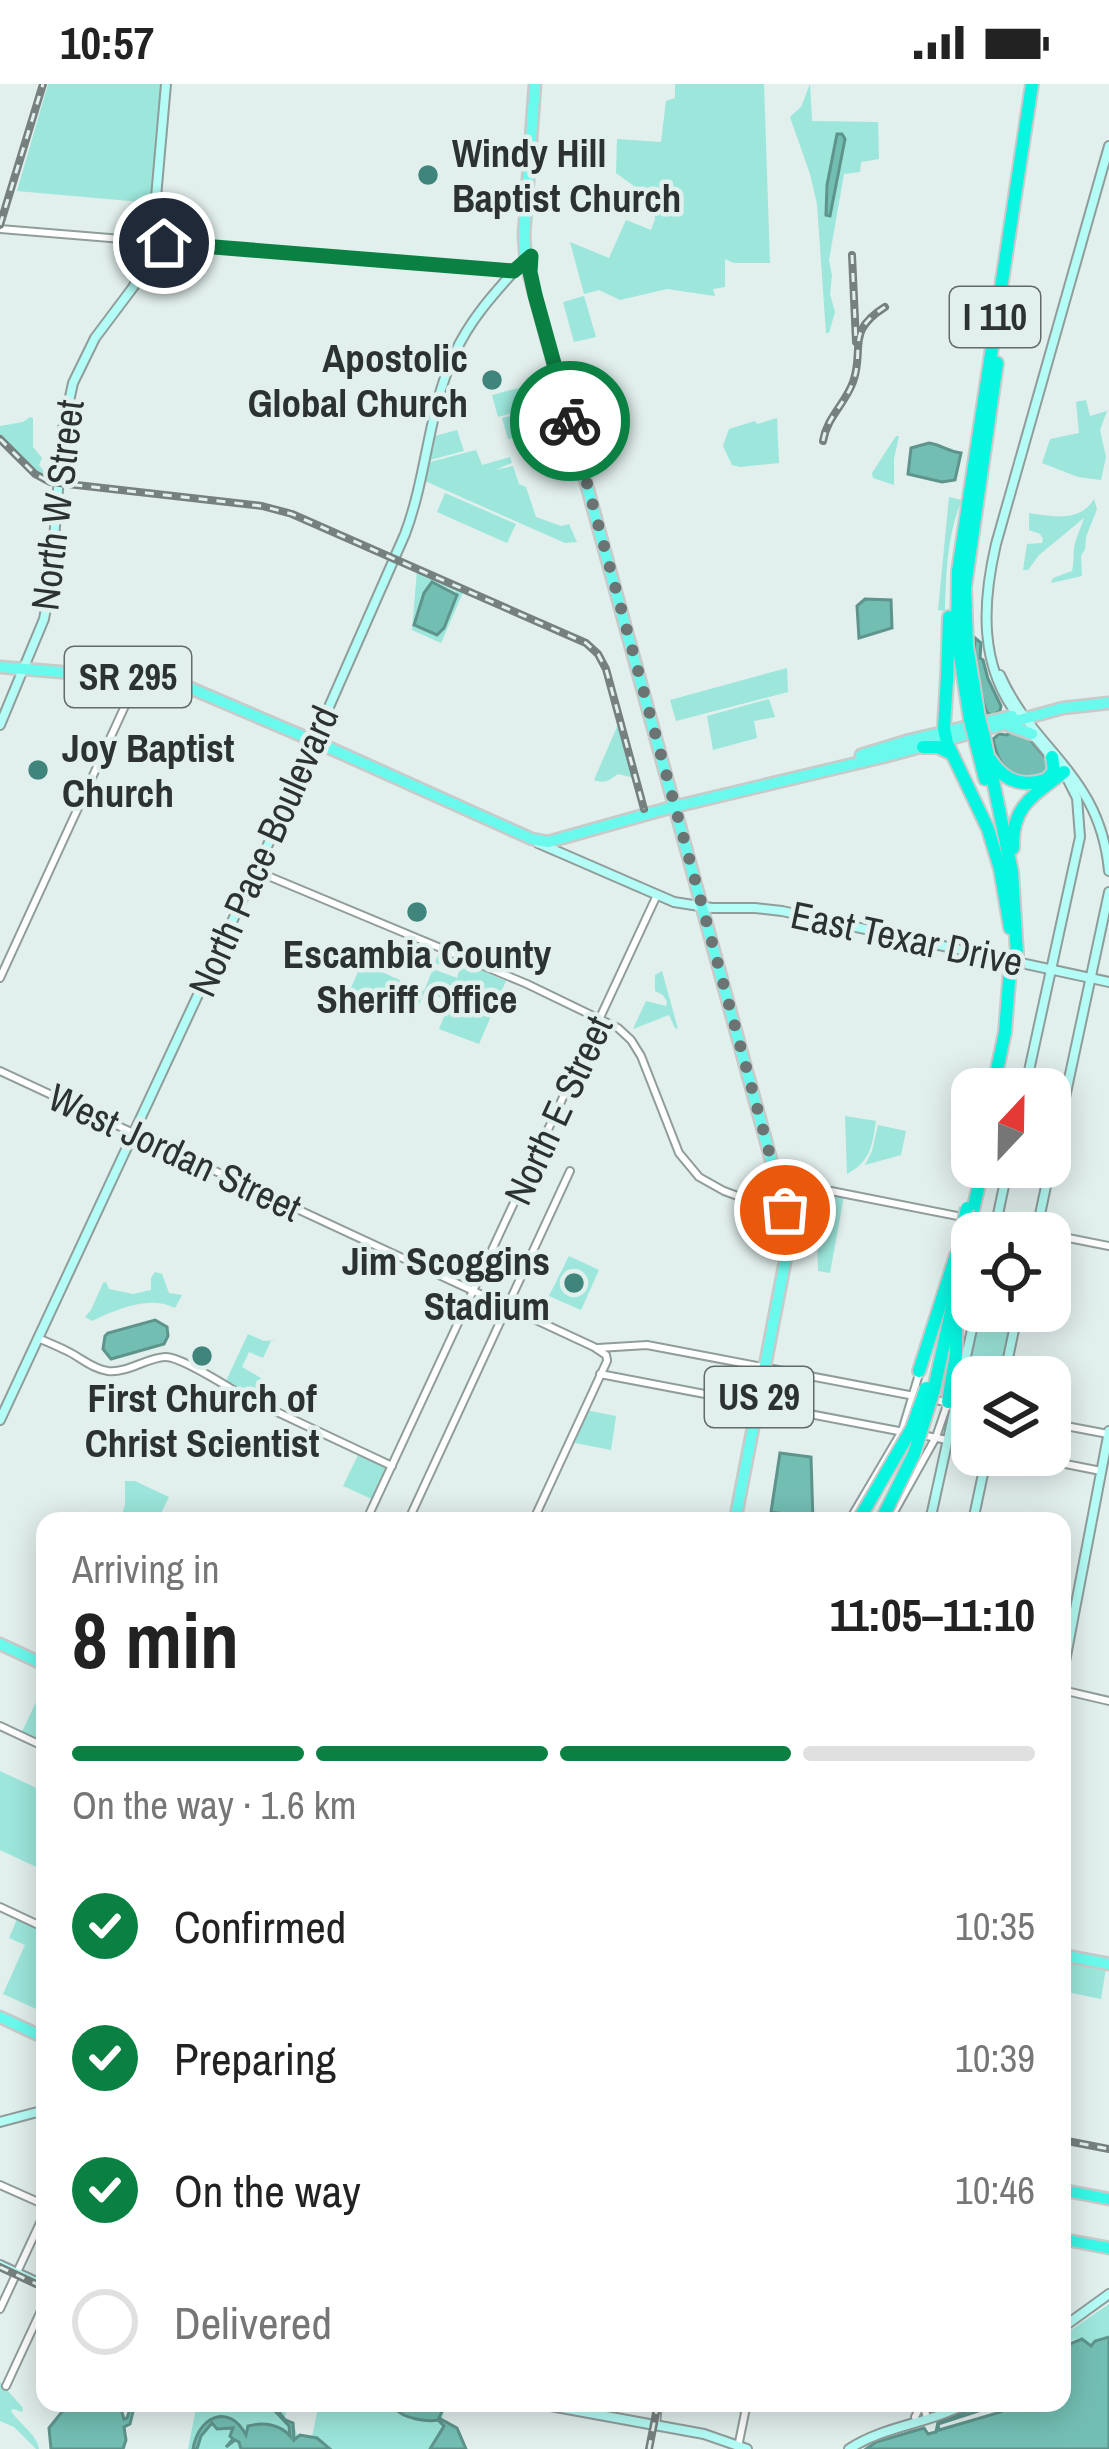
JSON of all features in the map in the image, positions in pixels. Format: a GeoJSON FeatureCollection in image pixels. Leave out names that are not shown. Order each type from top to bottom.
{"type":"FeatureCollection","features":[{"type":"Feature","properties":{"kind":"highway","name":"I 110"},"geometry":{"type":"LineString","coordinates":[[989,721],[958,653],[958,571],[1027,112],[1037,86]]}},
{"type":"Feature","properties":{"kind":"highway","name":"I 110"},"geometry":{"type":"LineString","coordinates":[[1014,953],[982,742],[989,721],[969,667],[965,596],[1037,86]]}},
{"type":"Feature","properties":{"kind":"highway"},"geometry":{"type":"LineString","coordinates":[[966,508],[950,576],[946,736],[993,844],[1010,928]]}},
{"type":"Feature","properties":{"kind":"highway"},"geometry":{"type":"LineString","coordinates":[[947,677],[942,722],[926,741],[952,755]]}},
{"type":"Feature","properties":{"kind":"highway","name":"I 110"},"geometry":{"type":"LineString","coordinates":[[982,742],[1012,880],[1013,970],[1000,1068]]}},
{"type":"Feature","properties":{"kind":"highway"},"geometry":{"type":"LineString","coordinates":[[982,742],[995,768],[1012,781],[1029,784],[1060,773]]}},
{"type":"Feature","properties":{"kind":"highway"},"geometry":{"type":"LineString","coordinates":[[1052,757],[1054,771],[1072,786]]}},
{"type":"Feature","properties":{"kind":"highway"},"geometry":{"type":"LineString","coordinates":[[1012,880],[1015,820],[1027,801],[1060,773]]}},
{"type":"Feature","properties":{"kind":"highway"},"geometry":{"type":"LineString","coordinates":[[920,1371],[951,1271]]}},
{"type":"Feature","properties":{"kind":"highway"},"geometry":{"type":"LineString","coordinates":[[889,1512],[914,1454],[951,1278]]}},
{"type":"Feature","properties":{"kind":"highway"},"geometry":{"type":"LineString","coordinates":[[860,1512],[912,1428],[951,1301]]}},
{"type":"Feature","properties":{"kind":"highway"},"geometry":{"type":"LineString","coordinates":[[1071,2192],[1109,2199]]}},
{"type":"Feature","properties":{"kind":"highway"},"geometry":{"type":"LineString","coordinates":[[1071,2241],[1109,2248]]}},
{"type":"Feature","properties":{"kind":"main road","name":"North W Street"},"geometry":{"type":"LineString","coordinates":[[0,724],[44,619],[64,420],[73,383],[95,338],[134,286],[151,242],[166,84]]}},
{"type":"Feature","properties":{"kind":"main road","name":"US 29"},"geometry":{"type":"LineString","coordinates":[[538,84],[528,262],[788,1228],[737,1512]]}},
{"type":"Feature","properties":{"kind":"main road"},"geometry":{"type":"LineString","coordinates":[[1052,757],[1006,700],[994,674],[985,602],[990,569],[1109,146]]}},
{"type":"Feature","properties":{"kind":"main road","name":"North Pace Boulevard"},"geometry":{"type":"LineString","coordinates":[[0,1420],[256,871],[411,518],[451,362],[471,325],[511,274],[528,262]]}},
{"type":"Feature","properties":{"kind":"main road"},"geometry":{"type":"LineString","coordinates":[[988,646],[1022,717]]}},
{"type":"Feature","properties":{"kind":"main road","name":"SR 295"},"geometry":{"type":"LineString","coordinates":[[0,663],[140,675],[183,685],[532,839],[554,842],[804,774],[884,747],[926,741],[989,721],[1109,701]]}},
{"type":"Feature","properties":{"kind":"main road"},"geometry":{"type":"LineString","coordinates":[[989,721],[1006,711],[1006,700]]}},
{"type":"Feature","properties":{"kind":"main road","name":"SR 295"},"geometry":{"type":"LineString","coordinates":[[1022,717],[1071,702],[1109,701]]}},
{"type":"Feature","properties":{"kind":"main road"},"geometry":{"type":"LineString","coordinates":[[1035,733],[1043,715]]}},
{"type":"Feature","properties":{"kind":"main road"},"geometry":{"type":"LineString","coordinates":[[989,721],[1035,733],[1060,773],[1090,802],[1109,871]]}},
{"type":"Feature","properties":{"kind":"main road"},"geometry":{"type":"LineString","coordinates":[[1030,1068],[1080,837],[1072,786]]}},
{"type":"Feature","properties":{"kind":"main road"},"geometry":{"type":"LineString","coordinates":[[1080,837],[1088,823],[1100,826]]}},
{"type":"Feature","properties":{"kind":"main road"},"geometry":{"type":"LineString","coordinates":[[532,839],[588,865]]}},
{"type":"Feature","properties":{"kind":"main road"},"geometry":{"type":"LineString","coordinates":[[554,842],[588,865]]}},
{"type":"Feature","properties":{"kind":"main road","name":"East Texar Drive"},"geometry":{"type":"LineString","coordinates":[[588,865],[674,902],[704,908],[782,910],[1109,982]]}},
{"type":"Feature","properties":{"kind":"main road"},"geometry":{"type":"LineString","coordinates":[[1040,1212],[1109,892]]}},
{"type":"Feature","properties":{"kind":"main road"},"geometry":{"type":"LineString","coordinates":[[933,1512],[951,1412]]}},
{"type":"Feature","properties":{"kind":"main road"},"geometry":{"type":"LineString","coordinates":[[1071,1629],[1109,1432]]}},
{"type":"Feature","properties":{"kind":"main road"},"geometry":{"type":"LineString","coordinates":[[975,1512],[983,1476]]}},
{"type":"Feature","properties":{"kind":"main road"},"geometry":{"type":"LineString","coordinates":[[0,1642],[36,1659]]}},
{"type":"Feature","properties":{"kind":"main road"},"geometry":{"type":"LineString","coordinates":[[1071,1956],[1109,1964]]}},
{"type":"Feature","properties":{"kind":"main road"},"geometry":{"type":"LineString","coordinates":[[0,2017],[36,2034]]}},
{"type":"Feature","properties":{"kind":"main road"},"geometry":{"type":"LineString","coordinates":[[0,2122],[36,2112]]}},
{"type":"Feature","properties":{"kind":"main road"},"geometry":{"type":"LineString","coordinates":[[0,2265],[36,2282]]}},
{"type":"Feature","properties":{"kind":"main road"},"geometry":{"type":"LineString","coordinates":[[1071,2324],[1109,2297]]}},
{"type":"Feature","properties":{"kind":"main road"},"geometry":{"type":"LineString","coordinates":[[594,2412],[740,2448]]}},
{"type":"Feature","properties":{"kind":"main road"},"geometry":{"type":"LineString","coordinates":[[845,2449],[921,2412]]}},
{"type":"Feature","properties":{"kind":"street"},"geometry":{"type":"LineString","coordinates":[[0,229],[511,274]]}},
{"type":"Feature","properties":{"kind":"street"},"geometry":{"type":"LineString","coordinates":[[0,978],[140,675]]}},
{"type":"Feature","properties":{"kind":"street"},"geometry":{"type":"LineString","coordinates":[[256,871],[527,984],[622,1031],[639,1051],[672,1141],[688,1166],[716,1187],[765,1206],[831,1191],[951,1218]]}},
{"type":"Feature","properties":{"kind":"street","name":"North E Street"},"geometry":{"type":"LineString","coordinates":[[370,1512],[657,895]]}},
{"type":"Feature","properties":{"kind":"street","name":"West Jordan Street"},"geometry":{"type":"LineString","coordinates":[[0,1071],[594,1347],[607,1360]]}},
{"type":"Feature","properties":{"kind":"street"},"geometry":{"type":"LineString","coordinates":[[412,1512],[570,1171]]}},
{"type":"Feature","properties":{"kind":"street"},"geometry":{"type":"LineString","coordinates":[[1071,1239],[1109,1246]]}},
{"type":"Feature","properties":{"kind":"street"},"geometry":{"type":"LineString","coordinates":[[38,1338],[109,1371],[165,1357],[392,1466]]}},
{"type":"Feature","properties":{"kind":"street"},"geometry":{"type":"LineString","coordinates":[[594,1347],[646,1346],[924,1391],[951,1403]]}},
{"type":"Feature","properties":{"kind":"street"},"geometry":{"type":"LineString","coordinates":[[537,1512],[612,1348]]}},
{"type":"Feature","properties":{"kind":"street"},"geometry":{"type":"LineString","coordinates":[[859,1512],[924,1391],[920,1371]]}},
{"type":"Feature","properties":{"kind":"street"},"geometry":{"type":"LineString","coordinates":[[600,1374],[951,1441]]}},
{"type":"Feature","properties":{"kind":"street"},"geometry":{"type":"LineString","coordinates":[[892,1512],[951,1405]]}},
{"type":"Feature","properties":{"kind":"street"},"geometry":{"type":"LineString","coordinates":[[1071,1427],[1109,1432]]}},
{"type":"Feature","properties":{"kind":"street"},"geometry":{"type":"LineString","coordinates":[[1071,1465],[1101,1471]]}},
{"type":"Feature","properties":{"kind":"street"},"geometry":{"type":"LineString","coordinates":[[1071,1692],[1109,1699]]}},
{"type":"Feature","properties":{"kind":"street"},"geometry":{"type":"LineString","coordinates":[[0,1726],[36,1743]]}},
{"type":"Feature","properties":{"kind":"street"},"geometry":{"type":"LineString","coordinates":[[0,1907],[36,1924]]}},
{"type":"Feature","properties":{"kind":"street"},"geometry":{"type":"LineString","coordinates":[[0,2185],[36,2204]]}},
{"type":"Feature","properties":{"kind":"street"},"geometry":{"type":"LineString","coordinates":[[0,2309],[36,2230]]}},
{"type":"Feature","properties":{"kind":"street"},"geometry":{"type":"LineString","coordinates":[[6,2386],[36,2321]]}},
{"type":"Feature","properties":{"kind":"street"},"geometry":{"type":"LineString","coordinates":[[654,2426],[656,2412]]}},
{"type":"Feature","properties":{"kind":"street"},"geometry":{"type":"LineString","coordinates":[[740,2448],[746,2412]]}},
{"type":"Feature","properties":{"kind":"shaded area"},"geometry":{"type":"Polygon","coordinates":[[[48,84],[162,84],[152,203],[17,191],[48,84]]]}},
{"type":"Feature","properties":{"kind":"shaded area"},"geometry":{"type":"Polygon","coordinates":[[[675,84],[764,84],[770,263],[725,259],[725,287],[713,289],[715,296],[667,289],[620,300],[599,290],[584,294],[570,242],[609,258],[626,220],[651,230],[653,200],[616,173],[617,139],[661,142],[666,101],[675,98],[675,84]]]}},
{"type":"Feature","properties":{"kind":"shaded area"},"geometry":{"type":"Polygon","coordinates":[[[810,84],[812,121],[878,122],[879,159],[861,162],[860,172],[844,174],[829,260],[835,312],[829,333],[817,204],[790,117],[801,107],[810,84]]]}},
{"type":"Feature","properties":{"kind":"shaded area"},"geometry":{"type":"Polygon","coordinates":[[[837,134],[845,139],[830,216],[826,215],[827,185],[837,134]]]}},
{"type":"Feature","properties":{"kind":"shaded area"},"geometry":{"type":"Polygon","coordinates":[[[584,296],[596,337],[574,342],[563,302],[584,296]]]}},
{"type":"Feature","properties":{"kind":"shaded area"},"geometry":{"type":"Polygon","coordinates":[[[523,387],[529,408],[498,417],[492,395],[523,387]]]}},
{"type":"Feature","properties":{"kind":"shaded area"},"geometry":{"type":"Polygon","coordinates":[[[1086,400],[1090,416],[1107,411],[1100,430],[1106,457],[1101,480],[1042,463],[1050,439],[1079,433],[1076,402],[1086,400]]]}},
{"type":"Feature","properties":{"kind":"shaded area"},"geometry":{"type":"Polygon","coordinates":[[[541,408],[547,429],[508,439],[502,418],[541,408]]]}},
{"type":"Feature","properties":{"kind":"shaded area"},"geometry":{"type":"Polygon","coordinates":[[[30,417],[33,447],[50,479],[34,471],[0,436],[0,426],[30,417]]]}},
{"type":"Feature","properties":{"kind":"shaded area"},"geometry":{"type":"Polygon","coordinates":[[[777,418],[779,463],[732,465],[723,446],[729,429],[777,418]]]}},
{"type":"Feature","properties":{"kind":"shaded area"},"geometry":{"type":"Polygon","coordinates":[[[457,430],[464,451],[430,460],[435,436],[457,430]]]}},
{"type":"Feature","properties":{"kind":"shaded area"},"geometry":{"type":"Polygon","coordinates":[[[896,436],[894,485],[873,478],[872,473],[896,436]]]}},
{"type":"Feature","properties":{"kind":"shaded area"},"geometry":{"type":"Polygon","coordinates":[[[929,443],[961,453],[955,480],[942,482],[908,474],[911,448],[929,443]]]}},
{"type":"Feature","properties":{"kind":"shaded area"},"geometry":{"type":"Polygon","coordinates":[[[476,450],[482,465],[510,457],[512,463],[495,470],[513,466],[536,517],[561,526],[569,524],[577,542],[565,543],[425,481],[430,462],[476,450]]]}},
{"type":"Feature","properties":{"kind":"shaded area"},"geometry":{"type":"Polygon","coordinates":[[[445,493],[516,524],[507,543],[437,512],[445,493]]]}},
{"type":"Feature","properties":{"kind":"shaded area"},"geometry":{"type":"Polygon","coordinates":[[[949,497],[962,500],[950,541],[945,611],[938,610],[949,497]]]}},
{"type":"Feature","properties":{"kind":"shaded area"},"geometry":{"type":"Polygon","coordinates":[[[1094,499],[1097,509],[1081,556],[1082,576],[1051,583],[1072,571],[1084,518],[1023,570],[1027,544],[1043,539],[1029,530],[1029,513],[1074,515],[1094,499]]]}},
{"type":"Feature","properties":{"kind":"shaded area"},"geometry":{"type":"Polygon","coordinates":[[[417,570],[464,590],[441,643],[412,630],[417,570]],[[432,581],[413,625],[437,636],[445,628],[455,591],[432,581]]]}},
{"type":"Feature","properties":{"kind":"shaded area"},"geometry":{"type":"Polygon","coordinates":[[[432,582],[457,595],[437,635],[414,625],[432,582]]]}},
{"type":"Feature","properties":{"kind":"shaded area"},"geometry":{"type":"Polygon","coordinates":[[[865,599],[891,600],[892,628],[859,638],[857,606],[865,599]]]}},
{"type":"Feature","properties":{"kind":"shaded area"},"geometry":{"type":"Polygon","coordinates":[[[975,638],[981,643],[980,658],[1001,706],[992,715],[987,713],[979,685],[975,638]]]}},
{"type":"Feature","properties":{"kind":"shaded area"},"geometry":{"type":"Polygon","coordinates":[[[787,668],[788,692],[676,721],[670,700],[787,668]]]}},
{"type":"Feature","properties":{"kind":"shaded area"},"geometry":{"type":"Polygon","coordinates":[[[769,699],[775,717],[754,721],[757,738],[713,750],[707,716],[769,699]]]}},
{"type":"Feature","properties":{"kind":"shaded area"},"geometry":{"type":"Polygon","coordinates":[[[620,720],[634,778],[618,774],[607,781],[594,780],[620,720]]]}},
{"type":"Feature","properties":{"kind":"shaded area"},"geometry":{"type":"Polygon","coordinates":[[[1011,731],[1027,736],[1049,762],[1049,772],[1028,778],[1005,768],[993,739],[1011,731]]]}},
{"type":"Feature","properties":{"kind":"shaded area"},"geometry":{"type":"Polygon","coordinates":[[[439,952],[506,981],[479,1044],[439,1029],[450,1002],[425,991],[413,1018],[350,990],[362,963],[424,991],[433,969],[457,978],[459,970],[435,963],[439,952]]]}},
{"type":"Feature","properties":{"kind":"shaded area"},"geometry":{"type":"Polygon","coordinates":[[[662,971],[678,1029],[669,1015],[633,1029],[646,1001],[666,1006],[663,995],[655,991],[655,975],[662,971]]]}},
{"type":"Feature","properties":{"kind":"shaded area"},"geometry":{"type":"Polygon","coordinates":[[[845,1116],[876,1121],[866,1158],[847,1174],[845,1116]]]}},
{"type":"Feature","properties":{"kind":"shaded area"},"geometry":{"type":"Polygon","coordinates":[[[878,1125],[906,1131],[901,1155],[865,1165],[872,1151],[878,1125]]]}},
{"type":"Feature","properties":{"kind":"shaded area"},"geometry":{"type":"Polygon","coordinates":[[[844,1196],[830,1273],[818,1271],[816,1200],[844,1196]]]}},
{"type":"Feature","properties":{"kind":"shaded area","name":"Jim Scoggins Stadium"},"geometry":{"type":"Polygon","coordinates":[[[569,1256],[599,1270],[581,1310],[549,1296],[569,1256]]]}},
{"type":"Feature","properties":{"kind":"shaded area"},"geometry":{"type":"Polygon","coordinates":[[[155,1272],[162,1274],[169,1293],[182,1295],[175,1308],[144,1303],[92,1321],[85,1317],[103,1283],[133,1294],[151,1290],[155,1272]]]}},
{"type":"Feature","properties":{"kind":"shaded area"},"geometry":{"type":"Polygon","coordinates":[[[155,1320],[167,1327],[164,1344],[111,1359],[103,1349],[108,1333],[155,1320]]]}},
{"type":"Feature","properties":{"kind":"shaded area"},"geometry":{"type":"Polygon","coordinates":[[[975,1332],[1012,1332],[1007,1356],[969,1356],[975,1332]]]}},
{"type":"Feature","properties":{"kind":"shaded area"},"geometry":{"type":"Polygon","coordinates":[[[248,1334],[276,1340],[263,1358],[249,1352],[242,1367],[261,1378],[252,1399],[226,1381],[248,1334]]]}},
{"type":"Feature","properties":{"kind":"shaded area"},"geometry":{"type":"Polygon","coordinates":[[[585,1410],[616,1416],[611,1450],[575,1443],[585,1410]]]}},
{"type":"Feature","properties":{"kind":"shaded area"},"geometry":{"type":"Polygon","coordinates":[[[359,1453],[390,1467],[374,1500],[343,1486],[359,1453]]]}},
{"type":"Feature","properties":{"kind":"shaded area"},"geometry":{"type":"Polygon","coordinates":[[[780,1453],[811,1457],[813,1512],[771,1512],[780,1453]]]}},
{"type":"Feature","properties":{"kind":"shaded area"},"geometry":{"type":"Polygon","coordinates":[[[125,1481],[169,1497],[162,1512],[123,1512],[125,1481]]]}},
{"type":"Feature","properties":{"kind":"shaded area"},"geometry":{"type":"Polygon","coordinates":[[[36,1702],[36,1742],[21,1734],[36,1702]]]}},
{"type":"Feature","properties":{"kind":"shaded area"},"geometry":{"type":"Polygon","coordinates":[[[0,1771],[36,1788],[36,1867],[0,1850],[0,1771]]]}},
{"type":"Feature","properties":{"kind":"shaded area"},"geometry":{"type":"Polygon","coordinates":[[[18,1917],[36,1925],[36,2009],[3,1994],[25,1945],[9,1938],[18,1917]]]}},
{"type":"Feature","properties":{"kind":"shaded area"},"geometry":{"type":"Polygon","coordinates":[[[1071,1961],[1106,1968],[1101,1999],[1071,1993],[1071,1961]]]}},
{"type":"Feature","properties":{"kind":"shaded area"},"geometry":{"type":"Polygon","coordinates":[[[1109,2304],[1109,2336],[1090,2345],[1082,2338],[1071,2340],[1071,2330],[1109,2304]]]}},
{"type":"Feature","properties":{"kind":"shaded area"},"geometry":{"type":"Polygon","coordinates":[[[1109,2337],[1109,2449],[866,2449],[924,2428],[928,2434],[936,2432],[938,2422],[964,2412],[976,2412],[938,2424],[939,2430],[1001,2412],[1071,2412],[1071,2343],[1082,2339],[1091,2346],[1109,2337]]]}},
{"type":"Feature","properties":{"kind":"shaded area"},"geometry":{"type":"Polygon","coordinates":[[[0,2382],[23,2408],[22,2412],[11,2411],[39,2449],[0,2421],[0,2382]]]}},
{"type":"Feature","properties":{"kind":"shaded area"},"geometry":{"type":"Polygon","coordinates":[[[62,2412],[122,2412],[124,2419],[133,2412],[130,2424],[124,2427],[123,2449],[51,2449],[49,2428],[62,2412]]]}},
{"type":"Feature","properties":{"kind":"shaded area"},"geometry":{"type":"Polygon","coordinates":[[[195,2412],[286,2412],[299,2440],[285,2438],[245,2449],[188,2449],[195,2412]]]}},
{"type":"Feature","properties":{"kind":"shaded area"},"geometry":{"type":"Polygon","coordinates":[[[276,2412],[293,2423],[294,2440],[300,2435],[317,2438],[330,2449],[241,2449],[235,2440],[226,2447],[233,2439],[233,2428],[217,2429],[212,2423],[193,2449],[207,2422],[223,2416],[246,2435],[248,2426],[265,2424],[290,2436],[289,2426],[276,2412]]]}},
{"type":"Feature","properties":{"kind":"shaded area"},"geometry":{"type":"Polygon","coordinates":[[[317,2412],[444,2412],[443,2429],[430,2449],[330,2449],[312,2437],[317,2412]]]}},
{"type":"Feature","properties":{"kind":"shaded area"},"geometry":{"type":"Polygon","coordinates":[[[400,2412],[442,2412],[439,2418],[457,2428],[466,2449],[430,2449],[444,2426],[438,2420],[400,2412]]]}},
{"type":"Feature","properties":{"kind":"railway"},"geometry":{"type":"LineString","coordinates":[[0,225],[43,84]]}},
{"type":"Feature","properties":{"kind":"railway"},"geometry":{"type":"LineString","coordinates":[[852,255],[856,342]]}},
{"type":"Feature","properties":{"kind":"railway"},"geometry":{"type":"LineString","coordinates":[[823,441],[853,382],[860,333],[885,307]]}},
{"type":"Feature","properties":{"kind":"railway"},"geometry":{"type":"LineString","coordinates":[[0,439],[35,474],[50,482],[262,506],[292,514],[586,643],[606,669],[644,809]]}},
{"type":"Feature","properties":{"kind":"railway"},"geometry":{"type":"LineString","coordinates":[[1071,2142],[1109,2149]]}},
{"type":"Feature","properties":{"kind":"railway"},"geometry":{"type":"LineString","coordinates":[[0,2267],[36,2284]]}},
{"type":"Feature","properties":{"kind":"railway"},"geometry":{"type":"LineString","coordinates":[[649,2449],[656,2412]]}},
{"type":"Feature","properties":{"kind":"way so far"},"geometry":{"type":"LineString","coordinates":[[570,421],[785,1210]]}},
{"type":"Feature","properties":{"kind":"place","name":"Windy Hill Baptist Church"},"geometry":{"type":"Point","coordinates":[428,175]}},
{"type":"Feature","properties":{"kind":"place","name":"Apostolic Global Church"},"geometry":{"type":"Point","coordinates":[492,380]}},
{"type":"Feature","properties":{"kind":"place","name":"Joy Baptist Church"},"geometry":{"type":"Point","coordinates":[38,770]}},
{"type":"Feature","properties":{"kind":"place","name":"Escambia County Sheriff Office"},"geometry":{"type":"Point","coordinates":[417,912]}},
{"type":"Feature","properties":{"kind":"place","name":"Jim Scoggins Stadium"},"geometry":{"type":"Point","coordinates":[574,1283]}},
{"type":"Feature","properties":{"kind":"place","name":"First Church of Christ Scientist"},"geometry":{"type":"Point","coordinates":[202,1356]}},
{"type":"Feature","properties":{"kind":"route"},"geometry":{"type":"LineString","coordinates":[[164,243],[514,271],[531,256],[535,295],[570,421]]}}]}
